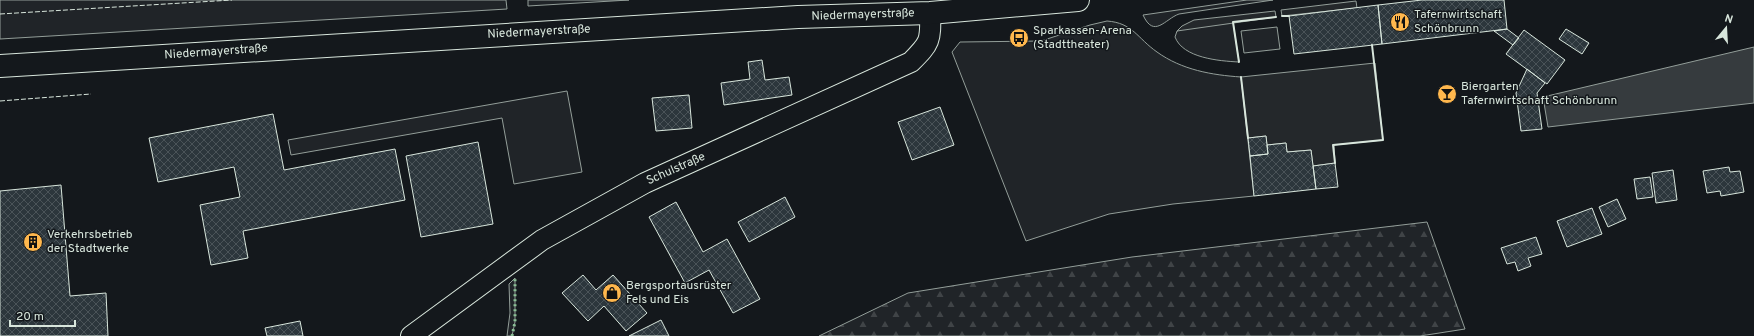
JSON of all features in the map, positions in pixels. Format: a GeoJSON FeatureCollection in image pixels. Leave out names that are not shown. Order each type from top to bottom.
{"type":"FeatureCollection","features":[{"type":"Feature","properties":{"kind":"main road","name":"Niedermayerstraße"},"geometry":{"type":"LineString","coordinates":[[0,66],[750,20],[930,13],[1078,0]]}},
{"type":"Feature","properties":{"kind":"street","name":"Schulstraße"},"geometry":{"type":"LineString","coordinates":[[411,336],[542,240],[645,183],[911,62],[927,46],[930,31],[930,13]]}},
{"type":"Feature","properties":{"kind":"green space"},"geometry":{"type":"Polygon","coordinates":[[[0,0],[506,0],[507,9],[0,39],[0,0]]]}},
{"type":"Feature","properties":{"kind":"green space"},"geometry":{"type":"Polygon","coordinates":[[[528,0],[629,0],[528,6],[528,0]]]}},
{"type":"Feature","properties":{"kind":"green space"},"geometry":{"type":"Polygon","coordinates":[[[1247,0],[1273,0],[1179,14],[1156,27],[1151,26],[1143,15],[1247,0]]]}},
{"type":"Feature","properties":{"kind":"green space"},"geometry":{"type":"Polygon","coordinates":[[[1107,21],[1116,22],[1129,28],[1150,47],[1177,63],[1208,73],[1241,77],[1254,196],[1173,204],[1109,214],[1026,241],[952,52],[960,42],[1041,41],[1107,21]]]}},
{"type":"Feature","properties":{"kind":"green space"},"geometry":{"type":"Polygon","coordinates":[[[1233,22],[1239,62],[1222,61],[1193,54],[1179,44],[1175,37],[1177,31],[1185,28],[1233,22]]]}},
{"type":"Feature","properties":{"kind":"green space"},"geometry":{"type":"Polygon","coordinates":[[[1277,27],[1280,49],[1244,53],[1241,31],[1277,27]]]}},
{"type":"Feature","properties":{"kind":"green space"},"geometry":{"type":"Polygon","coordinates":[[[567,91],[582,172],[514,184],[502,118],[291,155],[288,140],[567,91]]]}},
{"type":"Feature","properties":{"kind":"green space"},"geometry":{"type":"Polygon","coordinates":[[[1427,222],[1465,329],[1420,336],[819,336],[908,293],[1132,257],[1427,222]]]}},
{"type":"Feature","properties":{"kind":"green space"},"geometry":{"type":"Polygon","coordinates":[[[515,278],[515,322],[512,336],[507,336],[510,313],[509,284],[515,278]]]}},
{"type":"Feature","properties":{"kind":"shaded area"},"geometry":{"type":"Polygon","coordinates":[[[1356,1],[1357,8],[1282,16],[1281,10],[1356,1]]]}},
{"type":"Feature","properties":{"kind":"shaded area"},"geometry":{"type":"Polygon","coordinates":[[[1275,11],[1276,17],[1177,31],[1182,26],[1194,20],[1275,11]]]}},
{"type":"Feature","properties":{"kind":"shaded area"},"geometry":{"type":"Polygon","coordinates":[[[1754,47],[1754,103],[1548,127],[1543,97],[1754,47]]]}},
{"type":"Feature","properties":{"kind":"shaded area"},"geometry":{"type":"Polygon","coordinates":[[[1375,63],[1383,140],[1334,145],[1335,163],[1313,166],[1311,150],[1287,152],[1286,143],[1267,145],[1266,136],[1248,138],[1241,77],[1375,63]]]}},
{"type":"Feature","properties":{"kind":"building"},"geometry":{"type":"Polygon","coordinates":[[[1422,0],[1504,0],[1507,29],[1382,44],[1378,5],[1422,0]]]}},
{"type":"Feature","properties":{"kind":"building"},"geometry":{"type":"Polygon","coordinates":[[[1378,5],[1382,44],[1294,54],[1289,16],[1378,5]]]}},
{"type":"Feature","properties":{"kind":"building"},"geometry":{"type":"Polygon","coordinates":[[[1507,29],[1519,38],[1513,45],[1494,31],[1507,29]]]}},
{"type":"Feature","properties":{"kind":"building"},"geometry":{"type":"Polygon","coordinates":[[[1566,29],[1589,43],[1582,54],[1559,39],[1566,29]]]}},
{"type":"Feature","properties":{"kind":"building"},"geometry":{"type":"Polygon","coordinates":[[[1524,30],[1565,60],[1547,84],[1506,54],[1524,30]]]}},
{"type":"Feature","properties":{"kind":"building"},"geometry":{"type":"Polygon","coordinates":[[[762,60],[765,80],[789,77],[792,95],[724,105],[721,83],[750,79],[748,62],[762,60]]]}},
{"type":"Feature","properties":{"kind":"building"},"geometry":{"type":"Polygon","coordinates":[[[1527,69],[1545,83],[1537,93],[1542,129],[1521,131],[1516,93],[1527,69]]]}},
{"type":"Feature","properties":{"kind":"building"},"geometry":{"type":"Polygon","coordinates":[[[689,95],[692,128],[656,131],[652,98],[689,95]]]}},
{"type":"Feature","properties":{"kind":"building"},"geometry":{"type":"Polygon","coordinates":[[[940,107],[954,145],[912,160],[898,122],[940,107]]]}},
{"type":"Feature","properties":{"kind":"building"},"geometry":{"type":"Polygon","coordinates":[[[273,114],[284,170],[395,149],[405,200],[243,231],[248,258],[211,265],[200,205],[240,197],[234,167],[158,182],[149,138],[273,114]]]}},
{"type":"Feature","properties":{"kind":"building"},"geometry":{"type":"Polygon","coordinates":[[[1266,136],[1268,154],[1250,156],[1248,138],[1266,136]]]}},
{"type":"Feature","properties":{"kind":"building"},"geometry":{"type":"Polygon","coordinates":[[[478,142],[493,224],[421,237],[406,156],[478,142]]]}},
{"type":"Feature","properties":{"kind":"building"},"geometry":{"type":"Polygon","coordinates":[[[1286,143],[1287,152],[1311,150],[1316,189],[1254,196],[1250,156],[1268,154],[1267,145],[1286,143]]]}},
{"type":"Feature","properties":{"kind":"building"},"geometry":{"type":"Polygon","coordinates":[[[1335,163],[1338,187],[1316,189],[1313,166],[1335,163]]]}},
{"type":"Feature","properties":{"kind":"building"},"geometry":{"type":"Polygon","coordinates":[[[1729,167],[1730,172],[1740,171],[1744,192],[1721,196],[1720,191],[1707,193],[1703,171],[1729,167]]]}},
{"type":"Feature","properties":{"kind":"building"},"geometry":{"type":"Polygon","coordinates":[[[1673,170],[1677,200],[1656,203],[1652,173],[1673,170]]]}},
{"type":"Feature","properties":{"kind":"building"},"geometry":{"type":"Polygon","coordinates":[[[1650,177],[1653,197],[1637,199],[1634,179],[1650,177]]]}},
{"type":"Feature","properties":{"kind":"building","name":"Verkehrsbetrieb der Stadtwerke"},"geometry":{"type":"Polygon","coordinates":[[[61,185],[70,296],[106,293],[108,336],[0,336],[0,191],[61,185]]]}},
{"type":"Feature","properties":{"kind":"building"},"geometry":{"type":"Polygon","coordinates":[[[785,197],[795,217],[749,242],[738,222],[785,197]]]}},
{"type":"Feature","properties":{"kind":"building"},"geometry":{"type":"Polygon","coordinates":[[[1617,199],[1626,219],[1608,227],[1599,207],[1617,199]]]}},
{"type":"Feature","properties":{"kind":"building"},"geometry":{"type":"Polygon","coordinates":[[[676,202],[703,252],[727,239],[760,299],[733,313],[709,270],[685,283],[649,217],[676,202]]]}},
{"type":"Feature","properties":{"kind":"building"},"geometry":{"type":"Polygon","coordinates":[[[1592,208],[1602,234],[1567,247],[1557,221],[1592,208]]]}},
{"type":"Feature","properties":{"kind":"building"},"geometry":{"type":"Polygon","coordinates":[[[1536,237],[1542,254],[1528,258],[1531,266],[1518,271],[1515,262],[1507,264],[1501,248],[1536,237]]]}},
{"type":"Feature","properties":{"kind":"building"},"geometry":{"type":"Polygon","coordinates":[[[583,275],[596,290],[613,275],[647,313],[626,331],[604,306],[588,321],[562,293],[583,275]]]}},
{"type":"Feature","properties":{"kind":"building"},"geometry":{"type":"Polygon","coordinates":[[[661,320],[669,336],[629,336],[661,320]]]}},
{"type":"Feature","properties":{"kind":"building"},"geometry":{"type":"Polygon","coordinates":[[[300,321],[303,336],[267,336],[265,328],[300,321]]]}},
{"type":"Feature","properties":{"kind":"hedge"},"geometry":{"type":"LineString","coordinates":[[512,336],[515,322],[515,278]]}},
{"type":"Feature","properties":{"kind":"fence"},"geometry":{"type":"LineString","coordinates":[[0,14],[232,0]]}},
{"type":"Feature","properties":{"kind":"fence"},"geometry":{"type":"LineString","coordinates":[[0,101],[91,94]]}},
{"type":"Feature","properties":{"kind":"wall"},"geometry":{"type":"LineString","coordinates":[[1282,16],[1289,16]]}},
{"type":"Feature","properties":{"kind":"wall"},"geometry":{"type":"LineString","coordinates":[[1239,62],[1233,22],[1276,17]]}},
{"type":"Feature","properties":{"kind":"wall"},"geometry":{"type":"LineString","coordinates":[[1335,163],[1333,145],[1383,140],[1372,45]]}},
{"type":"Feature","properties":{"kind":"wall"},"geometry":{"type":"LineString","coordinates":[[1241,77],[1248,138]]}},
{"type":"Feature","properties":{"kind":"place","name":"Tafernwirtschaft Schönbrunn"},"geometry":{"type":"Point","coordinates":[1400,22]}},
{"type":"Feature","properties":{"kind":"place","name":"Sparkassen-Arena (Stadttheater)"},"geometry":{"type":"Point","coordinates":[1019,38]}},
{"type":"Feature","properties":{"kind":"place","name":"Biergarten Tafernwirtschaft Schönbrunn"},"geometry":{"type":"Point","coordinates":[1447,94]}},
{"type":"Feature","properties":{"kind":"place","name":"Verkehrsbetrieb der Stadtwerke"},"geometry":{"type":"Point","coordinates":[33,242]}},
{"type":"Feature","properties":{"kind":"place","name":"Bergsportausrüster Fels und Eis"},"geometry":{"type":"Point","coordinates":[612,293]}}]}
